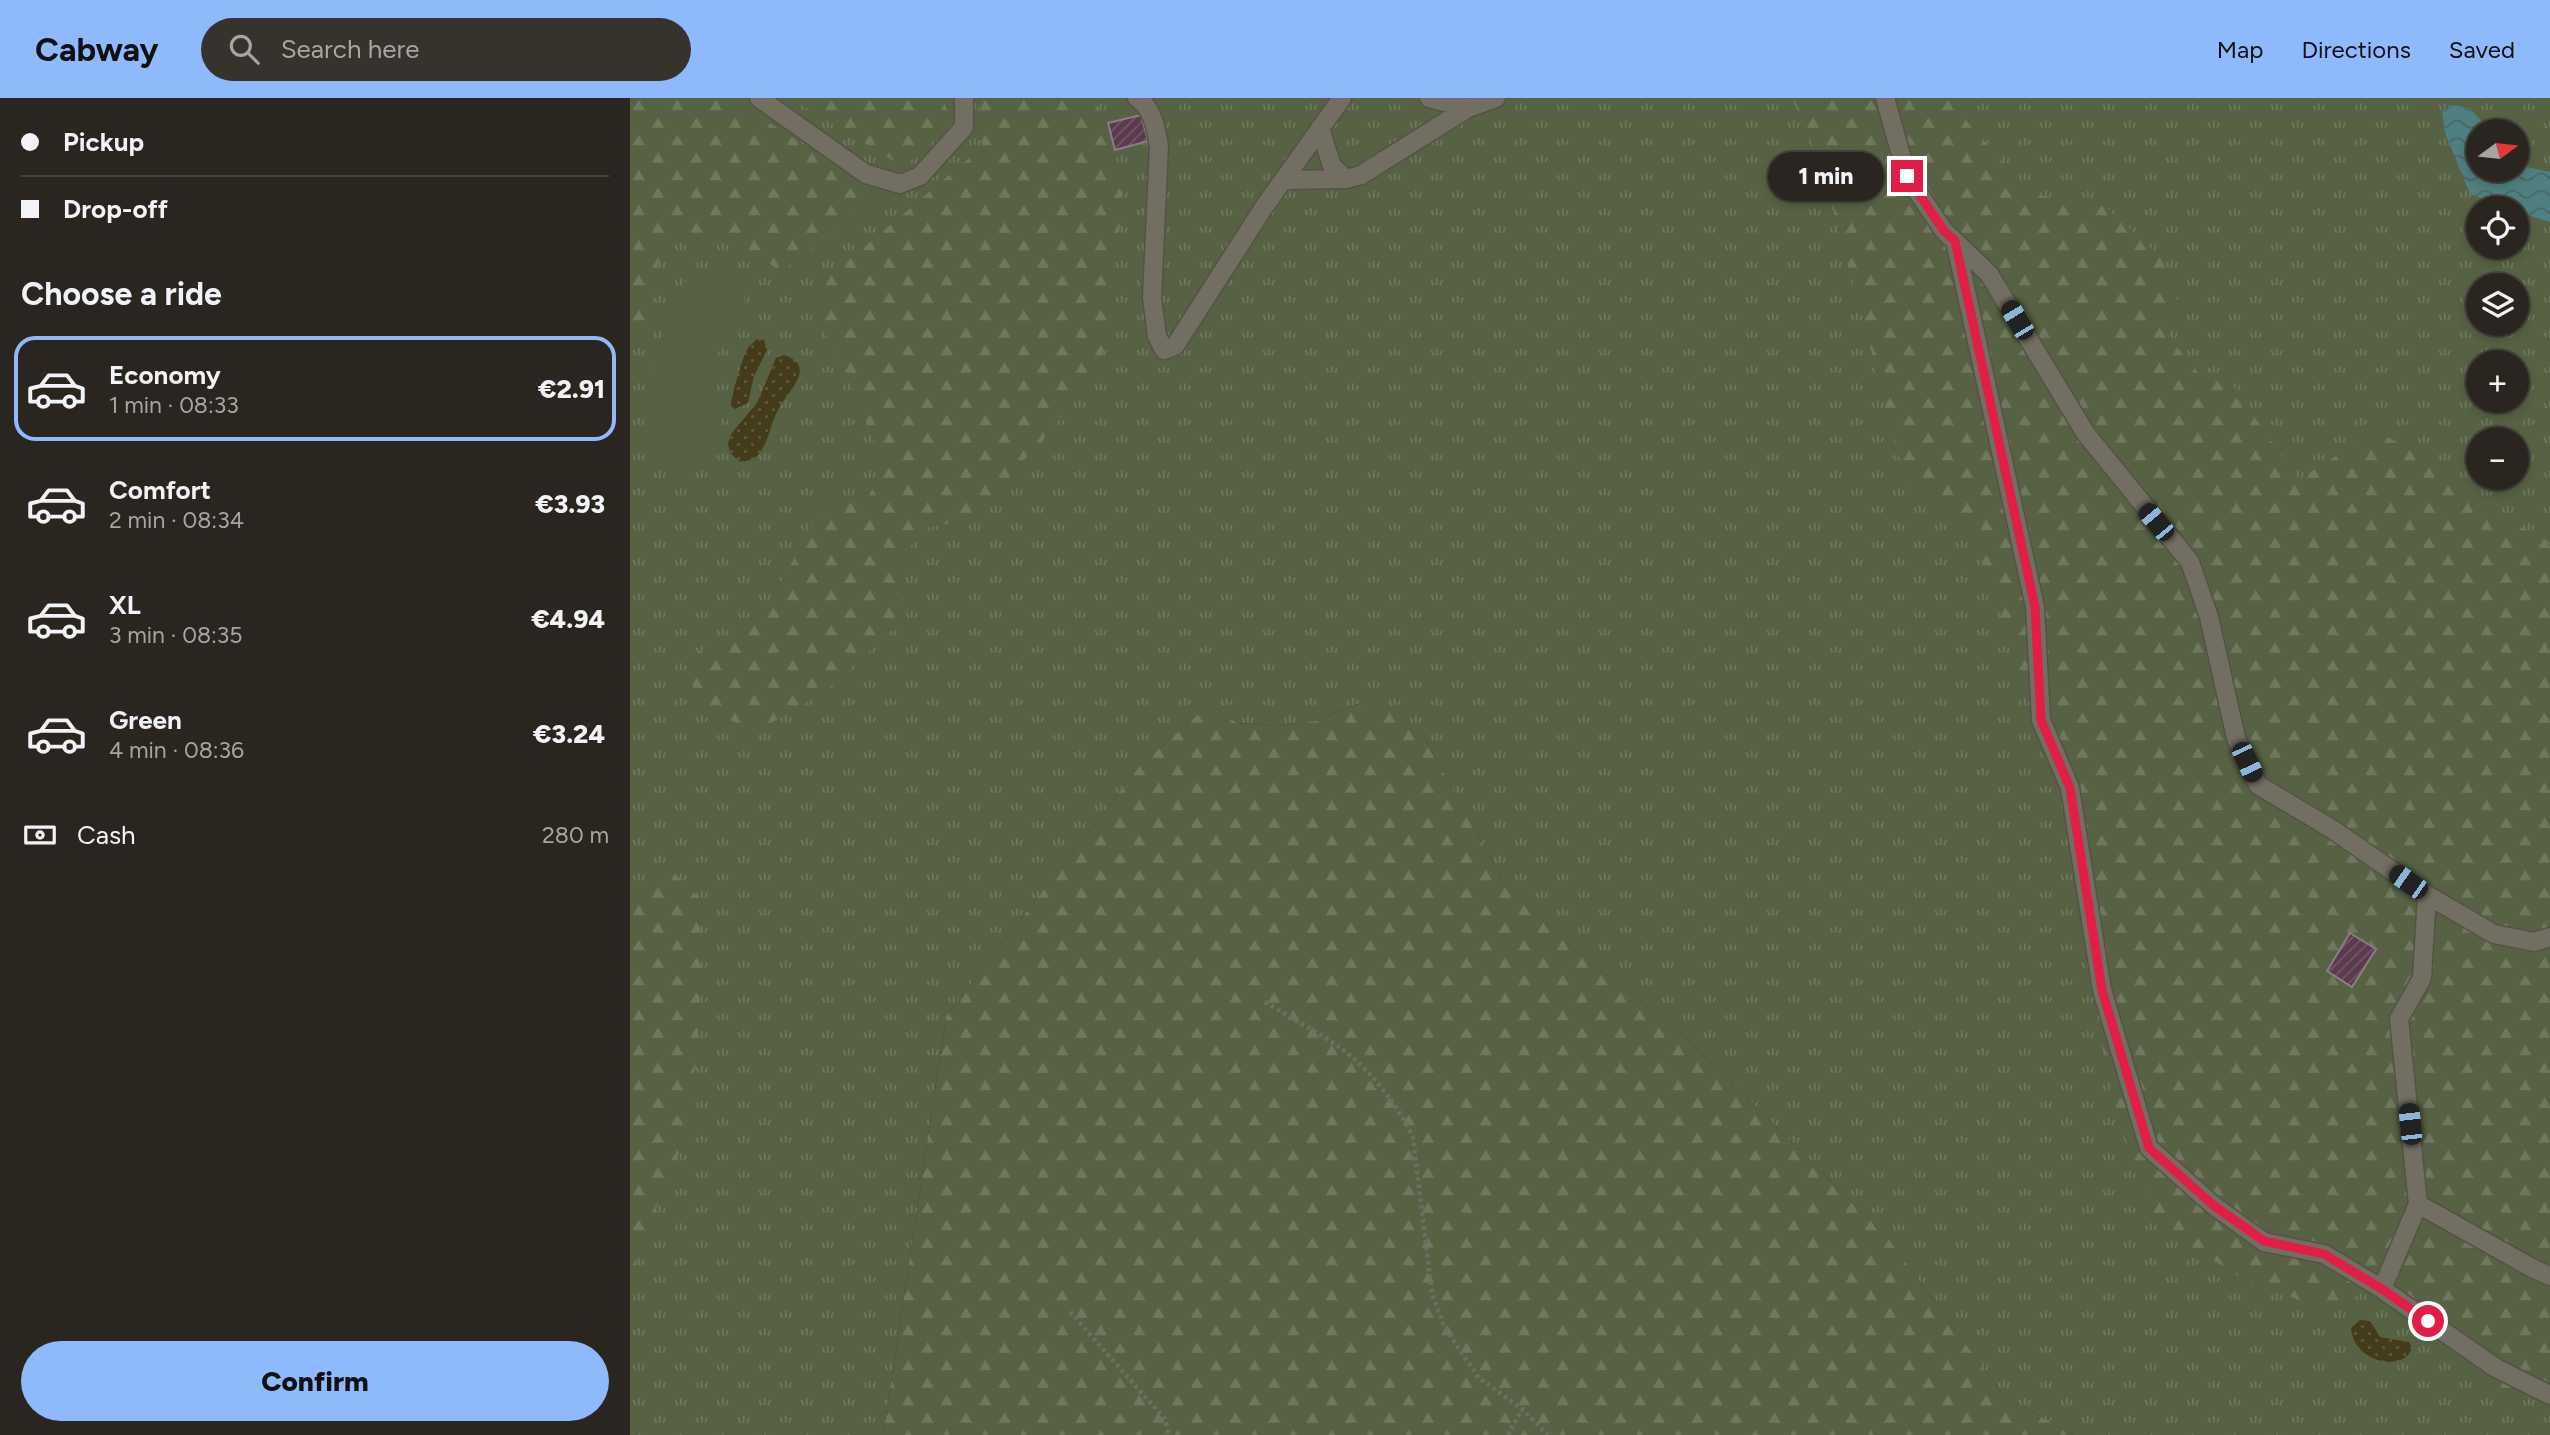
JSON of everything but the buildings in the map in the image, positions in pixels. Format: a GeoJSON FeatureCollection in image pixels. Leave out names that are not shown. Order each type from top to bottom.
{"type":"FeatureCollection","features":[{"type":"Feature","properties":{"kind":"lane"},"geometry":{"type":"LineString","coordinates":[[759,98],[866,174],[900,184],[920,176],[964,127],[964,98]]}},
{"type":"Feature","properties":{"kind":"lane"},"geometry":{"type":"LineString","coordinates":[[1137,98],[1145,103],[1156,125],[1159,146],[1152,298],[1157,336],[1164,350],[1175,346],[1284,180],[1342,98]]}},
{"type":"Feature","properties":{"kind":"lane"},"geometry":{"type":"LineString","coordinates":[[1429,98],[1468,108]]}},
{"type":"Feature","properties":{"kind":"lane"},"geometry":{"type":"LineString","coordinates":[[1284,180],[1346,179],[1362,174],[1468,108],[1496,98]]}},
{"type":"Feature","properties":{"kind":"lane"},"geometry":{"type":"LineString","coordinates":[[1885,98],[1907,176],[1944,231],[1989,274],[2086,434],[2190,562],[2208,617],[2236,738],[2258,785],[2332,829],[2427,895],[2494,934],[2534,942],[2550,937]]}},
{"type":"Feature","properties":{"kind":"lane"},"geometry":{"type":"LineString","coordinates":[[1321,128],[1332,166],[1346,179]]}},
{"type":"Feature","properties":{"kind":"lane"},"geometry":{"type":"LineString","coordinates":[[1955,241],[2035,607],[2041,720],[2070,788],[2102,990],[2149,1148],[2213,1205],[2264,1241],[2324,1254],[2382,1289],[2496,1368],[2550,1395]]}},
{"type":"Feature","properties":{"kind":"lane"},"geometry":{"type":"LineString","coordinates":[[2382,1289],[2418,1204],[2399,1018],[2422,978],[2427,895]]}},
{"type":"Feature","properties":{"kind":"lane"},"geometry":{"type":"LineString","coordinates":[[2418,1204],[2550,1276]]}},
{"type":"Feature","properties":{"kind":"path"},"geometry":{"type":"LineString","coordinates":[[1265,1002],[1344,1050],[1378,1084],[1403,1115],[1413,1138],[1432,1294],[1445,1328],[1479,1378],[1522,1409],[1548,1435]]}},
{"type":"Feature","properties":{"kind":"path"},"geometry":{"type":"LineString","coordinates":[[1070,1312],[1164,1419],[1169,1435]]}},
{"type":"Feature","properties":{"kind":"path"},"geometry":{"type":"LineString","coordinates":[[1508,1435],[1522,1409]]}},
{"type":"Feature","properties":{"kind":"green space"},"geometry":{"type":"Polygon","coordinates":[[[630,98],[2550,98],[2550,1435],[2074,1435],[2003,1395],[1888,1238],[1680,1031],[1572,948],[1507,888],[1424,737],[1357,704],[1315,721],[1278,726],[1237,723],[1210,704],[1140,765],[946,1016],[883,1435],[630,1435],[630,98]]]}},
{"type":"Feature","properties":{"kind":"green space"},"geometry":{"type":"Polygon","coordinates":[[[630,98],[730,98],[881,193],[782,272],[735,240],[680,231],[660,247],[655,298],[630,356],[630,98]]]}},
{"type":"Feature","properties":{"kind":"green space"},"geometry":{"type":"Polygon","coordinates":[[[790,98],[942,98],[953,123],[904,167],[790,98]]]}},
{"type":"Feature","properties":{"kind":"green space"},"geometry":{"type":"Polygon","coordinates":[[[978,98],[1096,98],[1123,200],[1101,372],[973,519],[924,528],[898,564],[906,617],[825,692],[771,723],[737,723],[698,706],[691,680],[699,651],[752,626],[787,572],[822,506],[868,497],[884,467],[843,366],[815,313],[829,277],[982,147],[978,98]]]}},
{"type":"Feature","properties":{"kind":"green space"},"geometry":{"type":"Polygon","coordinates":[[[1792,98],[1946,98],[2031,194],[2106,207],[2163,259],[2177,301],[2168,336],[2206,382],[2229,380],[2298,480],[2375,431],[2447,467],[2466,484],[2466,490],[2473,490],[2508,521],[2550,542],[2550,1399],[2491,1390],[2410,1306],[2382,1281],[2329,1312],[2240,1277],[2159,1226],[2121,1131],[2100,1036],[2088,939],[2083,860],[1971,528],[1941,499],[1907,484],[1831,203],[1812,144],[1792,98]]]}},
{"type":"Feature","properties":{"kind":"green space"},"geometry":{"type":"Polygon","coordinates":[[[727,267],[739,283],[744,296],[739,317],[719,349],[716,363],[722,419],[718,443],[711,455],[697,467],[680,473],[669,471],[652,463],[643,437],[646,397],[661,346],[669,304],[688,278],[709,268],[727,267]]]}},
{"type":"Feature","properties":{"kind":"green space"},"geometry":{"type":"Polygon","coordinates":[[[1210,704],[1237,723],[1278,726],[1315,721],[1357,704],[1398,713],[1424,737],[1507,888],[1572,948],[1680,1031],[1888,1238],[2003,1395],[2074,1435],[883,1435],[946,1016],[1140,765],[1210,704]]]}},
{"type":"Feature","properties":{"kind":"green space"},"geometry":{"type":"Polygon","coordinates":[[[673,872],[698,897],[702,955],[697,1057],[682,1146],[637,1255],[630,1342],[630,884],[673,872]]]}},
{"type":"Feature","properties":{"kind":"sand"},"geometry":{"type":"Polygon","coordinates":[[[757,339],[764,340],[767,350],[754,376],[748,403],[735,409],[731,402],[740,370],[749,346],[757,339]]]}},
{"type":"Feature","properties":{"kind":"sand"},"geometry":{"type":"Polygon","coordinates":[[[784,355],[799,366],[798,379],[779,408],[759,454],[749,460],[739,461],[730,453],[728,444],[731,434],[757,403],[776,358],[784,355]]]}},
{"type":"Feature","properties":{"kind":"sand"},"geometry":{"type":"Polygon","coordinates":[[[2360,1320],[2370,1321],[2380,1337],[2409,1342],[2412,1347],[2408,1355],[2391,1362],[2370,1357],[2354,1340],[2351,1328],[2360,1320]]]}},
{"type":"Feature","properties":{"kind":"water"},"geometry":{"type":"Polygon","coordinates":[[[2454,105],[2470,108],[2480,119],[2466,119],[2466,182],[2529,182],[2529,168],[2550,172],[2550,222],[2529,216],[2529,196],[2470,194],[2445,133],[2442,111],[2454,105]]]}},
{"type":"Feature","properties":{"kind":"route"},"geometry":{"type":"LineString","coordinates":[[1907,176],[1944,231],[1955,241],[2035,607],[2041,720],[2070,788],[2102,990],[2149,1148],[2213,1205],[2264,1241],[2324,1254],[2428,1321]]}}]}
